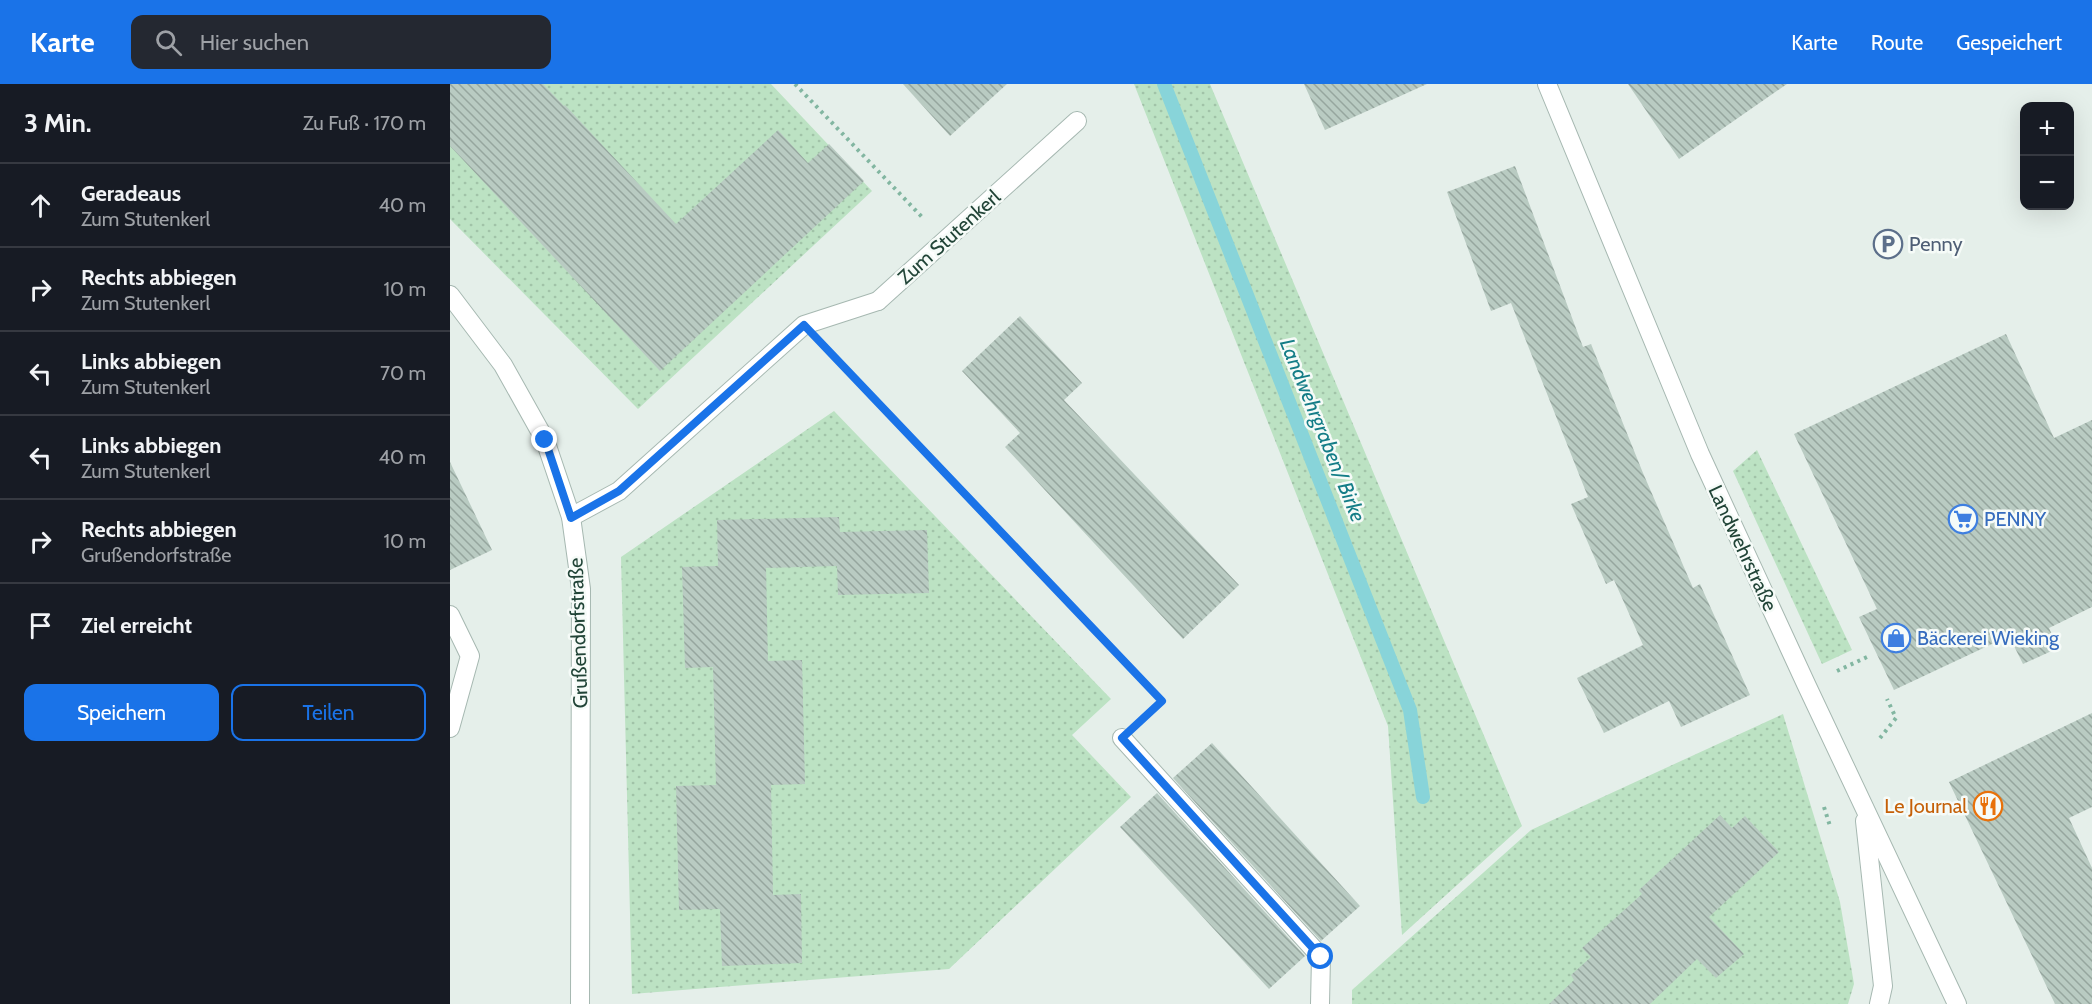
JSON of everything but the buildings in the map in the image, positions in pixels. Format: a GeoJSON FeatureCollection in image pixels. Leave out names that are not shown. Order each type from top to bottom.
{"type":"FeatureCollection","features":[{"type":"Feature","properties":{"kind":"street","name":"Landwehrstraße"},"geometry":{"type":"LineString","coordinates":[[1547,84],[1685,422],[1957,1004]]}},
{"type":"Feature","properties":{"kind":"street","name":"Zum Stutenkerl"},"geometry":{"type":"LineString","coordinates":[[571,518],[619,491],[804,325],[878,301],[1077,121]]}},
{"type":"Feature","properties":{"kind":"street","name":"Grußendorfstraße"},"geometry":{"type":"LineString","coordinates":[[450,295],[503,365],[545,440],[571,518],[581,589],[580,1004]]}},
{"type":"Feature","properties":{"kind":"street"},"geometry":{"type":"LineString","coordinates":[[450,615],[470,656],[450,728]]}},
{"type":"Feature","properties":{"kind":"street"},"geometry":{"type":"LineString","coordinates":[[1122,738],[1321,957],[1320,1004]]}},
{"type":"Feature","properties":{"kind":"street"},"geometry":{"type":"LineString","coordinates":[[1864,808],[1883,986],[1879,1004]]}},
{"type":"Feature","properties":{"kind":"path"},"geometry":{"type":"LineString","coordinates":[[795,84],[945,241]]}},
{"type":"Feature","properties":{"kind":"path"},"geometry":{"type":"LineString","coordinates":[[804,325],[1162,701],[1122,738]]}},
{"type":"Feature","properties":{"kind":"path"},"geometry":{"type":"LineString","coordinates":[[1834,672],[1867,657]]}},
{"type":"Feature","properties":{"kind":"path"},"geometry":{"type":"LineString","coordinates":[[1880,738],[1896,718],[1887,699]]}},
{"type":"Feature","properties":{"kind":"green space"},"geometry":{"type":"Polygon","coordinates":[[[450,84],[771,84],[872,191],[638,409],[450,219],[450,84]]]}},
{"type":"Feature","properties":{"kind":"green space"},"geometry":{"type":"Polygon","coordinates":[[[1134,84],[1210,84],[1522,826],[1402,935],[1388,726],[1134,84]]]}},
{"type":"Feature","properties":{"kind":"green space"},"geometry":{"type":"Polygon","coordinates":[[[834,411],[1111,699],[1072,735],[1131,797],[949,969],[632,994],[621,557],[834,411]]]}},
{"type":"Feature","properties":{"kind":"green space"},"geometry":{"type":"Polygon","coordinates":[[[1757,450],[1852,650],[1822,664],[1733,471],[1757,450]]]}},
{"type":"Feature","properties":{"kind":"green space"},"geometry":{"type":"Polygon","coordinates":[[[1783,714],[1840,902],[1854,984],[1848,1004],[1352,1004],[1352,990],[1531,830],[1783,714]]]}},
{"type":"Feature","properties":{"kind":"waterway","name":"Landwehrgraben/ Birke"},"geometry":{"type":"LineString","coordinates":[[1164,84],[1410,710],[1423,797]]}},
{"type":"Feature","properties":{"kind":"place","name":"Penny"},"geometry":{"type":"Point","coordinates":[1888,244]}},
{"type":"Feature","properties":{"kind":"place","name":"PENNY"},"geometry":{"type":"Point","coordinates":[1963,519]}},
{"type":"Feature","properties":{"kind":"place","name":"Bäckerei Wieking"},"geometry":{"type":"Point","coordinates":[1896,638]}},
{"type":"Feature","properties":{"kind":"place","name":"Le Journal"},"geometry":{"type":"Point","coordinates":[1988,806]}},
{"type":"Feature","properties":{"kind":"route"},"geometry":{"type":"LineString","coordinates":[[545,440],[571,518],[619,491],[804,325],[1162,701],[1122,738],[1321,957]]}}]}
